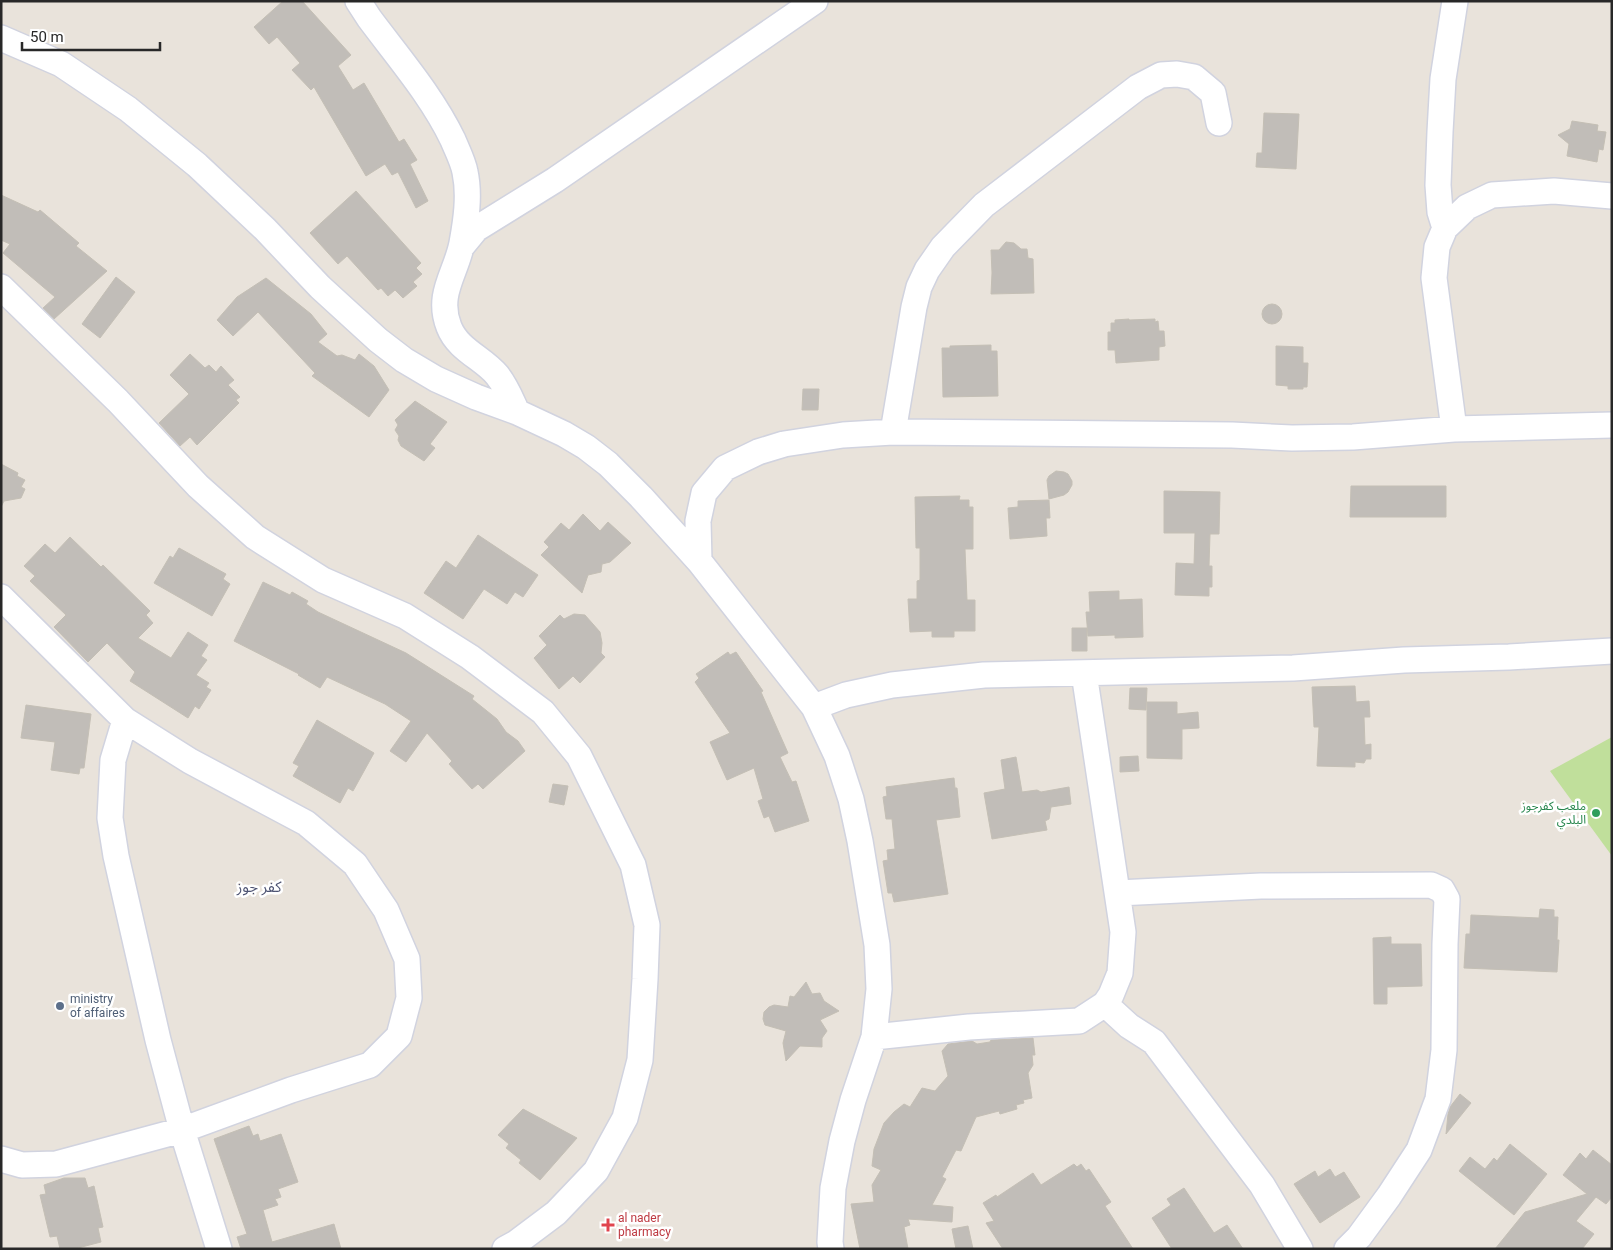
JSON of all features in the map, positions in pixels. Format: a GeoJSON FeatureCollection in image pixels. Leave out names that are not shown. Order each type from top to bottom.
{"type":"FeatureCollection","features":[{"type":"Feature","properties":{"kind":"street"},"geometry":{"type":"LineString","coordinates":[[358,1],[442,118],[458,151],[465,172],[466,219],[462,246],[444,298],[446,315],[449,328],[457,341],[474,357],[497,374],[507,389],[516,412]]}},
{"type":"Feature","properties":{"kind":"street"},"geometry":{"type":"LineString","coordinates":[[462,246],[476,228],[555,180],[814,1]]}},
{"type":"Feature","properties":{"kind":"street"},"geometry":{"type":"LineString","coordinates":[[1445,228],[1440,212],[1438,185],[1440,132],[1443,79],[1455,1]]}},
{"type":"Feature","properties":{"kind":"street"},"geometry":{"type":"LineString","coordinates":[[1,38],[61,64],[128,109],[197,165],[265,228],[320,288],[378,340],[404,360],[436,379],[564,434],[586,447],[608,464],[647,502],[699,561],[814,707],[837,756],[851,799],[877,945],[879,989],[874,1037],[853,1100],[832,1188],[831,1249]]}},
{"type":"Feature","properties":{"kind":"street"},"geometry":{"type":"LineString","coordinates":[[893,432],[910,325],[919,287],[927,270],[943,248],[984,205],[1138,86],[1161,75],[1177,74],[1194,77],[1213,92],[1219,123]]}},
{"type":"Feature","properties":{"kind":"street"},"geometry":{"type":"LineString","coordinates":[[1454,429],[1434,278],[1437,247],[1445,228],[1467,207],[1492,195],[1554,191],[1612,196]]}},
{"type":"Feature","properties":{"kind":"street"},"geometry":{"type":"LineString","coordinates":[[1,287],[118,401],[198,486],[256,537],[323,580],[405,616],[470,657],[543,712],[579,756],[633,865],[647,925],[640,1060],[626,1118],[596,1171],[556,1213],[505,1249]]}},
{"type":"Feature","properties":{"kind":"street"},"geometry":{"type":"LineString","coordinates":[[699,561],[698,521],[704,493],[725,468],[758,452],[784,444],[843,435],[893,432],[1232,435],[1292,438],[1353,437],[1454,429],[1612,425]]}},
{"type":"Feature","properties":{"kind":"street"},"geometry":{"type":"LineString","coordinates":[[1,598],[125,720],[190,761],[306,823],[355,864],[386,910],[408,960],[409,998],[399,1036],[370,1065],[291,1090],[182,1130],[56,1164],[22,1165],[1,1160]]}},
{"type":"Feature","properties":{"kind":"street"},"geometry":{"type":"LineString","coordinates":[[814,707],[846,695],[892,684],[984,675],[1293,668],[1404,660],[1510,657],[1612,651]]}},
{"type":"Feature","properties":{"kind":"street"},"geometry":{"type":"LineString","coordinates":[[874,1037],[969,1027],[1079,1021],[1105,1004],[1120,973],[1123,932],[1084,673]]}},
{"type":"Feature","properties":{"kind":"street"},"geometry":{"type":"LineString","coordinates":[[125,720],[114,760],[110,818],[116,856],[158,1040],[182,1130],[219,1249]]}},
{"type":"Feature","properties":{"kind":"street"},"geometry":{"type":"LineString","coordinates":[[1118,893],[1271,886],[1431,885],[1442,890],[1447,899],[1445,944],[1446,1002],[1444,1050],[1438,1099],[1418,1150],[1389,1196],[1359,1237],[1347,1249]]}},
{"type":"Feature","properties":{"kind":"street"},"geometry":{"type":"LineString","coordinates":[[1105,1004],[1129,1026],[1154,1042],[1262,1185],[1300,1249]]}},
{"type":"Feature","properties":{"kind":"green space","name":"ملعب كفرجوز البلدي"},"geometry":{"type":"Polygon","coordinates":[[[1612,737],[1612,856],[1550,771],[1612,737]]]}},
{"type":"Feature","properties":{"kind":"building"},"geometry":{"type":"Polygon","coordinates":[[[283,1],[302,1],[351,55],[338,66],[353,90],[364,83],[399,142],[404,139],[417,160],[410,164],[428,201],[416,208],[398,172],[392,175],[385,164],[366,176],[314,87],[311,90],[292,70],[300,63],[277,37],[269,44],[254,27],[283,1]]]}},
{"type":"Feature","properties":{"kind":"building"},"geometry":{"type":"Polygon","coordinates":[[[1264,113],[1299,114],[1296,169],[1256,167],[1257,153],[1262,153],[1264,113]]]}},
{"type":"Feature","properties":{"kind":"building"},"geometry":{"type":"Polygon","coordinates":[[[1572,121],[1598,125],[1597,131],[1606,132],[1603,150],[1599,149],[1597,162],[1567,156],[1569,144],[1558,135],[1570,129],[1572,121]]]}},
{"type":"Feature","properties":{"kind":"building"},"geometry":{"type":"Polygon","coordinates":[[[356,191],[421,263],[416,268],[422,274],[413,282],[417,286],[403,298],[395,290],[388,296],[381,288],[378,290],[347,256],[338,264],[310,233],[356,191]]]}},
{"type":"Feature","properties":{"kind":"building"},"geometry":{"type":"Polygon","coordinates":[[[1,195],[38,212],[40,210],[79,243],[76,246],[107,271],[54,319],[43,308],[55,297],[3,253],[10,244],[1,240],[1,195]]]}},
{"type":"Feature","properties":{"kind":"building"},"geometry":{"type":"Polygon","coordinates":[[[1006,242],[1014,243],[1021,249],[1027,249],[1028,258],[1033,259],[1034,293],[991,294],[991,250],[999,250],[1006,242]]]}},
{"type":"Feature","properties":{"kind":"building"},"geometry":{"type":"Polygon","coordinates":[[[116,277],[135,292],[100,338],[82,324],[116,277]]]}},
{"type":"Feature","properties":{"kind":"building"},"geometry":{"type":"Polygon","coordinates":[[[266,278],[311,314],[327,334],[318,342],[337,356],[342,355],[355,360],[359,354],[374,366],[389,390],[369,417],[312,376],[315,373],[258,312],[233,336],[217,320],[237,297],[266,278]]]}},
{"type":"Feature","properties":{"kind":"building"},"geometry":{"type":"Polygon","coordinates":[[[1272,304],[1279,307],[1282,314],[1279,321],[1272,324],[1265,321],[1262,314],[1265,307],[1272,304]]]}},
{"type":"Feature","properties":{"kind":"building"},"geometry":{"type":"Polygon","coordinates":[[[1155,319],[1155,322],[1158,321],[1159,331],[1164,331],[1165,346],[1159,347],[1159,360],[1116,363],[1115,350],[1108,350],[1108,332],[1111,332],[1111,323],[1115,323],[1115,320],[1155,319]]]}},
{"type":"Feature","properties":{"kind":"building"},"geometry":{"type":"Polygon","coordinates":[[[991,345],[991,351],[997,351],[998,396],[943,397],[942,348],[950,348],[950,346],[991,345]]]}},
{"type":"Feature","properties":{"kind":"building"},"geometry":{"type":"Polygon","coordinates":[[[1276,346],[1303,347],[1303,363],[1308,363],[1307,387],[1303,387],[1303,389],[1288,389],[1288,386],[1276,385],[1276,346]]]}},
{"type":"Feature","properties":{"kind":"building"},"geometry":{"type":"Polygon","coordinates":[[[190,354],[205,368],[209,365],[216,372],[221,366],[234,380],[228,385],[240,397],[236,400],[239,403],[197,445],[190,437],[180,446],[159,423],[189,394],[170,375],[190,354]]]}},
{"type":"Feature","properties":{"kind":"building"},"geometry":{"type":"Polygon","coordinates":[[[803,389],[819,389],[818,410],[802,410],[803,389]]]}},
{"type":"Feature","properties":{"kind":"building"},"geometry":{"type":"Polygon","coordinates":[[[415,401],[447,422],[430,444],[435,448],[424,461],[401,446],[398,440],[399,436],[395,430],[398,425],[395,420],[415,401]]]}},
{"type":"Feature","properties":{"kind":"building"},"geometry":{"type":"Polygon","coordinates":[[[1,464],[18,473],[17,476],[25,480],[21,487],[25,489],[21,498],[4,501],[1,507],[1,464]]]}},
{"type":"Feature","properties":{"kind":"building"},"geometry":{"type":"Polygon","coordinates":[[[1056,471],[1068,474],[1072,485],[1064,495],[1049,499],[1047,480],[1056,471]]]}},
{"type":"Feature","properties":{"kind":"building"},"geometry":{"type":"Polygon","coordinates":[[[1351,486],[1446,486],[1446,517],[1350,517],[1351,486]]]}},
{"type":"Feature","properties":{"kind":"building"},"geometry":{"type":"Polygon","coordinates":[[[1164,491],[1220,492],[1219,534],[1210,534],[1209,566],[1212,566],[1212,587],[1209,587],[1209,596],[1175,595],[1176,563],[1194,564],[1195,533],[1164,533],[1164,491]]]}},
{"type":"Feature","properties":{"kind":"building"},"geometry":{"type":"Polygon","coordinates":[[[960,496],[959,500],[969,500],[969,507],[973,507],[973,549],[965,549],[967,600],[975,600],[975,631],[954,631],[954,637],[932,637],[932,631],[910,632],[908,599],[917,599],[917,581],[920,580],[920,548],[916,548],[915,497],[960,496]]]}},
{"type":"Feature","properties":{"kind":"building"},"geometry":{"type":"Polygon","coordinates":[[[1049,500],[1050,518],[1046,518],[1047,536],[1010,539],[1008,508],[1018,507],[1018,501],[1049,500]]]}},
{"type":"Feature","properties":{"kind":"building"},"geometry":{"type":"Polygon","coordinates":[[[583,514],[600,531],[608,522],[631,543],[610,562],[602,564],[601,572],[588,575],[582,593],[541,555],[549,547],[544,542],[561,523],[569,530],[583,514]]]}},
{"type":"Feature","properties":{"kind":"building"},"geometry":{"type":"Polygon","coordinates":[[[478,535],[538,575],[523,597],[515,592],[507,604],[484,589],[463,619],[424,593],[446,561],[456,568],[478,535]]]}},
{"type":"Feature","properties":{"kind":"building"},"geometry":{"type":"Polygon","coordinates":[[[70,537],[101,567],[103,565],[150,611],[146,615],[153,623],[138,638],[171,658],[188,632],[208,645],[201,656],[207,660],[196,675],[209,683],[206,687],[211,690],[199,709],[195,706],[188,718],[130,681],[135,672],[107,643],[88,662],[54,627],[66,615],[30,581],[35,576],[24,566],[45,544],[55,553],[70,537]]]}},
{"type":"Feature","properties":{"kind":"building"},"geometry":{"type":"Polygon","coordinates":[[[179,548],[226,574],[223,579],[230,584],[212,616],[154,583],[170,556],[173,558],[179,548]]]}},
{"type":"Feature","properties":{"kind":"building"},"geometry":{"type":"Polygon","coordinates":[[[263,582],[290,595],[292,592],[308,601],[306,604],[318,612],[406,653],[474,696],[472,699],[497,719],[506,732],[518,741],[525,751],[483,789],[478,784],[472,789],[449,764],[452,761],[427,733],[406,762],[390,751],[411,721],[385,704],[327,677],[320,688],[299,674],[234,641],[263,582]]]}},
{"type":"Feature","properties":{"kind":"building"},"geometry":{"type":"Polygon","coordinates":[[[1119,591],[1119,600],[1142,599],[1143,637],[1115,638],[1115,635],[1088,636],[1086,612],[1090,612],[1089,592],[1119,591]]]}},
{"type":"Feature","properties":{"kind":"building"},"geometry":{"type":"Polygon","coordinates":[[[574,614],[585,615],[600,632],[601,653],[605,657],[580,683],[573,676],[559,689],[534,658],[547,645],[539,636],[560,615],[564,619],[574,614]]]}},
{"type":"Feature","properties":{"kind":"building"},"geometry":{"type":"Polygon","coordinates":[[[1072,628],[1087,628],[1087,651],[1072,651],[1072,628]]]}},
{"type":"Feature","properties":{"kind":"building"},"geometry":{"type":"Polygon","coordinates":[[[728,652],[730,655],[736,652],[763,691],[761,692],[788,753],[780,757],[792,782],[796,781],[809,821],[775,832],[769,816],[764,818],[758,801],[763,799],[754,768],[727,780],[710,742],[730,733],[695,682],[699,678],[696,674],[728,652]]]}},
{"type":"Feature","properties":{"kind":"building"},"geometry":{"type":"Polygon","coordinates":[[[1355,686],[1356,702],[1369,701],[1370,717],[1364,717],[1365,745],[1371,744],[1371,759],[1366,759],[1364,763],[1355,762],[1355,767],[1317,766],[1319,727],[1314,727],[1312,687],[1355,686]]]}},
{"type":"Feature","properties":{"kind":"building"},"geometry":{"type":"Polygon","coordinates":[[[1130,688],[1147,688],[1146,710],[1129,709],[1130,688]]]}},
{"type":"Feature","properties":{"kind":"building"},"geometry":{"type":"Polygon","coordinates":[[[1147,702],[1177,702],[1177,714],[1198,712],[1199,728],[1182,729],[1182,759],[1147,758],[1147,702]]]}},
{"type":"Feature","properties":{"kind":"building"},"geometry":{"type":"Polygon","coordinates":[[[26,705],[91,714],[84,768],[80,768],[79,774],[51,770],[55,742],[21,738],[26,705]]]}},
{"type":"Feature","properties":{"kind":"building"},"geometry":{"type":"Polygon","coordinates":[[[317,720],[374,753],[353,791],[348,788],[340,803],[293,776],[299,766],[293,763],[317,720]]]}},
{"type":"Feature","properties":{"kind":"building"},"geometry":{"type":"Polygon","coordinates":[[[1138,756],[1139,771],[1120,772],[1120,757],[1138,756]]]}},
{"type":"Feature","properties":{"kind":"building"},"geometry":{"type":"Polygon","coordinates":[[[1016,757],[1022,792],[1037,790],[1041,792],[1069,787],[1071,804],[1051,807],[1049,819],[1045,821],[1047,830],[992,839],[984,793],[1005,789],[1001,760],[1016,757]]]}},
{"type":"Feature","properties":{"kind":"building"},"geometry":{"type":"Polygon","coordinates":[[[954,778],[960,817],[936,820],[948,894],[894,902],[892,893],[888,893],[883,861],[888,860],[887,850],[895,849],[892,819],[886,819],[883,797],[887,796],[886,787],[954,778]]]}},
{"type":"Feature","properties":{"kind":"building"},"geometry":{"type":"Polygon","coordinates":[[[553,784],[568,786],[564,805],[549,802],[553,784]]]}},
{"type":"Feature","properties":{"kind":"building"},"geometry":{"type":"Polygon","coordinates":[[[1540,909],[1554,910],[1554,917],[1558,917],[1557,972],[1464,968],[1466,934],[1470,934],[1471,915],[1539,918],[1540,909]]]}},
{"type":"Feature","properties":{"kind":"building"},"geometry":{"type":"Polygon","coordinates":[[[1391,937],[1391,944],[1421,944],[1422,986],[1387,987],[1387,1004],[1374,1004],[1373,938],[1391,937]]]}},
{"type":"Feature","properties":{"kind":"building"},"geometry":{"type":"Polygon","coordinates":[[[806,982],[812,994],[820,993],[824,1001],[839,1011],[820,1020],[827,1031],[822,1038],[822,1047],[800,1046],[786,1061],[783,1043],[786,1031],[765,1025],[763,1019],[764,1012],[774,1005],[788,1007],[790,996],[794,997],[806,982]]]}},
{"type":"Feature","properties":{"kind":"building"},"geometry":{"type":"Polygon","coordinates":[[[1033,1038],[1035,1055],[1032,1055],[1033,1065],[1028,1073],[1032,1098],[1023,1100],[1024,1103],[1016,1105],[1017,1109],[1000,1114],[999,1111],[976,1117],[961,1151],[956,1150],[942,1177],[946,1179],[932,1205],[953,1207],[952,1222],[908,1219],[910,1225],[904,1227],[908,1249],[860,1249],[851,1204],[874,1202],[872,1185],[881,1170],[872,1166],[874,1149],[884,1123],[904,1104],[910,1107],[922,1088],[935,1091],[948,1076],[942,1051],[948,1044],[972,1041],[977,1044],[990,1042],[991,1040],[1033,1038]]]}},
{"type":"Feature","properties":{"kind":"building"},"geometry":{"type":"Polygon","coordinates":[[[1460,1094],[1471,1103],[1446,1134],[1450,1107],[1460,1094]]]}},
{"type":"Feature","properties":{"kind":"building"},"geometry":{"type":"Polygon","coordinates":[[[523,1109],[577,1138],[540,1180],[519,1163],[521,1160],[506,1148],[509,1144],[498,1135],[523,1109]]]}},
{"type":"Feature","properties":{"kind":"building"},"geometry":{"type":"Polygon","coordinates":[[[249,1126],[253,1136],[258,1134],[260,1141],[281,1134],[298,1182],[278,1189],[281,1197],[275,1199],[278,1205],[263,1210],[272,1242],[334,1224],[341,1249],[241,1249],[237,1237],[247,1234],[214,1139],[249,1126]]]}},
{"type":"Feature","properties":{"kind":"building"},"geometry":{"type":"Polygon","coordinates":[[[1510,1144],[1547,1174],[1514,1215],[1459,1171],[1470,1157],[1485,1169],[1494,1158],[1497,1161],[1510,1144]]]}},
{"type":"Feature","properties":{"kind":"building"},"geometry":{"type":"Polygon","coordinates":[[[1593,1150],[1612,1165],[1612,1197],[1606,1204],[1596,1197],[1576,1221],[1594,1234],[1582,1249],[1495,1249],[1525,1212],[1587,1194],[1563,1175],[1580,1153],[1586,1159],[1593,1150]]]}},
{"type":"Feature","properties":{"kind":"building"},"geometry":{"type":"Polygon","coordinates":[[[1074,1164],[1077,1167],[1081,1164],[1086,1171],[1089,1169],[1111,1202],[1105,1206],[1133,1249],[1003,1249],[986,1223],[994,1221],[983,1203],[996,1195],[997,1197],[1033,1173],[1041,1185],[1074,1164]]]}},
{"type":"Feature","properties":{"kind":"building"},"geometry":{"type":"Polygon","coordinates":[[[1330,1169],[1335,1177],[1344,1172],[1360,1197],[1320,1223],[1294,1184],[1315,1171],[1318,1177],[1330,1169]]]}},
{"type":"Feature","properties":{"kind":"building"},"geometry":{"type":"Polygon","coordinates":[[[64,1178],[85,1178],[88,1188],[94,1186],[103,1227],[98,1228],[101,1242],[74,1249],[60,1249],[57,1236],[50,1237],[40,1195],[46,1194],[44,1185],[64,1178]]]}},
{"type":"Feature","properties":{"kind":"building"},"geometry":{"type":"Polygon","coordinates":[[[1184,1188],[1214,1233],[1227,1225],[1243,1249],[1172,1249],[1152,1218],[1171,1205],[1167,1199],[1184,1188]]]}},
{"type":"Feature","properties":{"kind":"building"},"geometry":{"type":"Polygon","coordinates":[[[968,1226],[973,1249],[956,1249],[952,1229],[968,1226]]]}},
{"type":"Feature","properties":{"kind":"place","name":"ملعب كفرجوز البلدي"},"geometry":{"type":"Point","coordinates":[1596,813]}},
{"type":"Feature","properties":{"kind":"place","name":"ministry of affaires"},"geometry":{"type":"Point","coordinates":[60,1006]}},
{"type":"Feature","properties":{"kind":"place","name":"al nader pharmacy"},"geometry":{"type":"Point","coordinates":[608,1225]}},
{"type":"Feature","properties":{"kind":"district","name":"كفر جوز"},"geometry":{"type":"Point","coordinates":[259,887]}}]}
